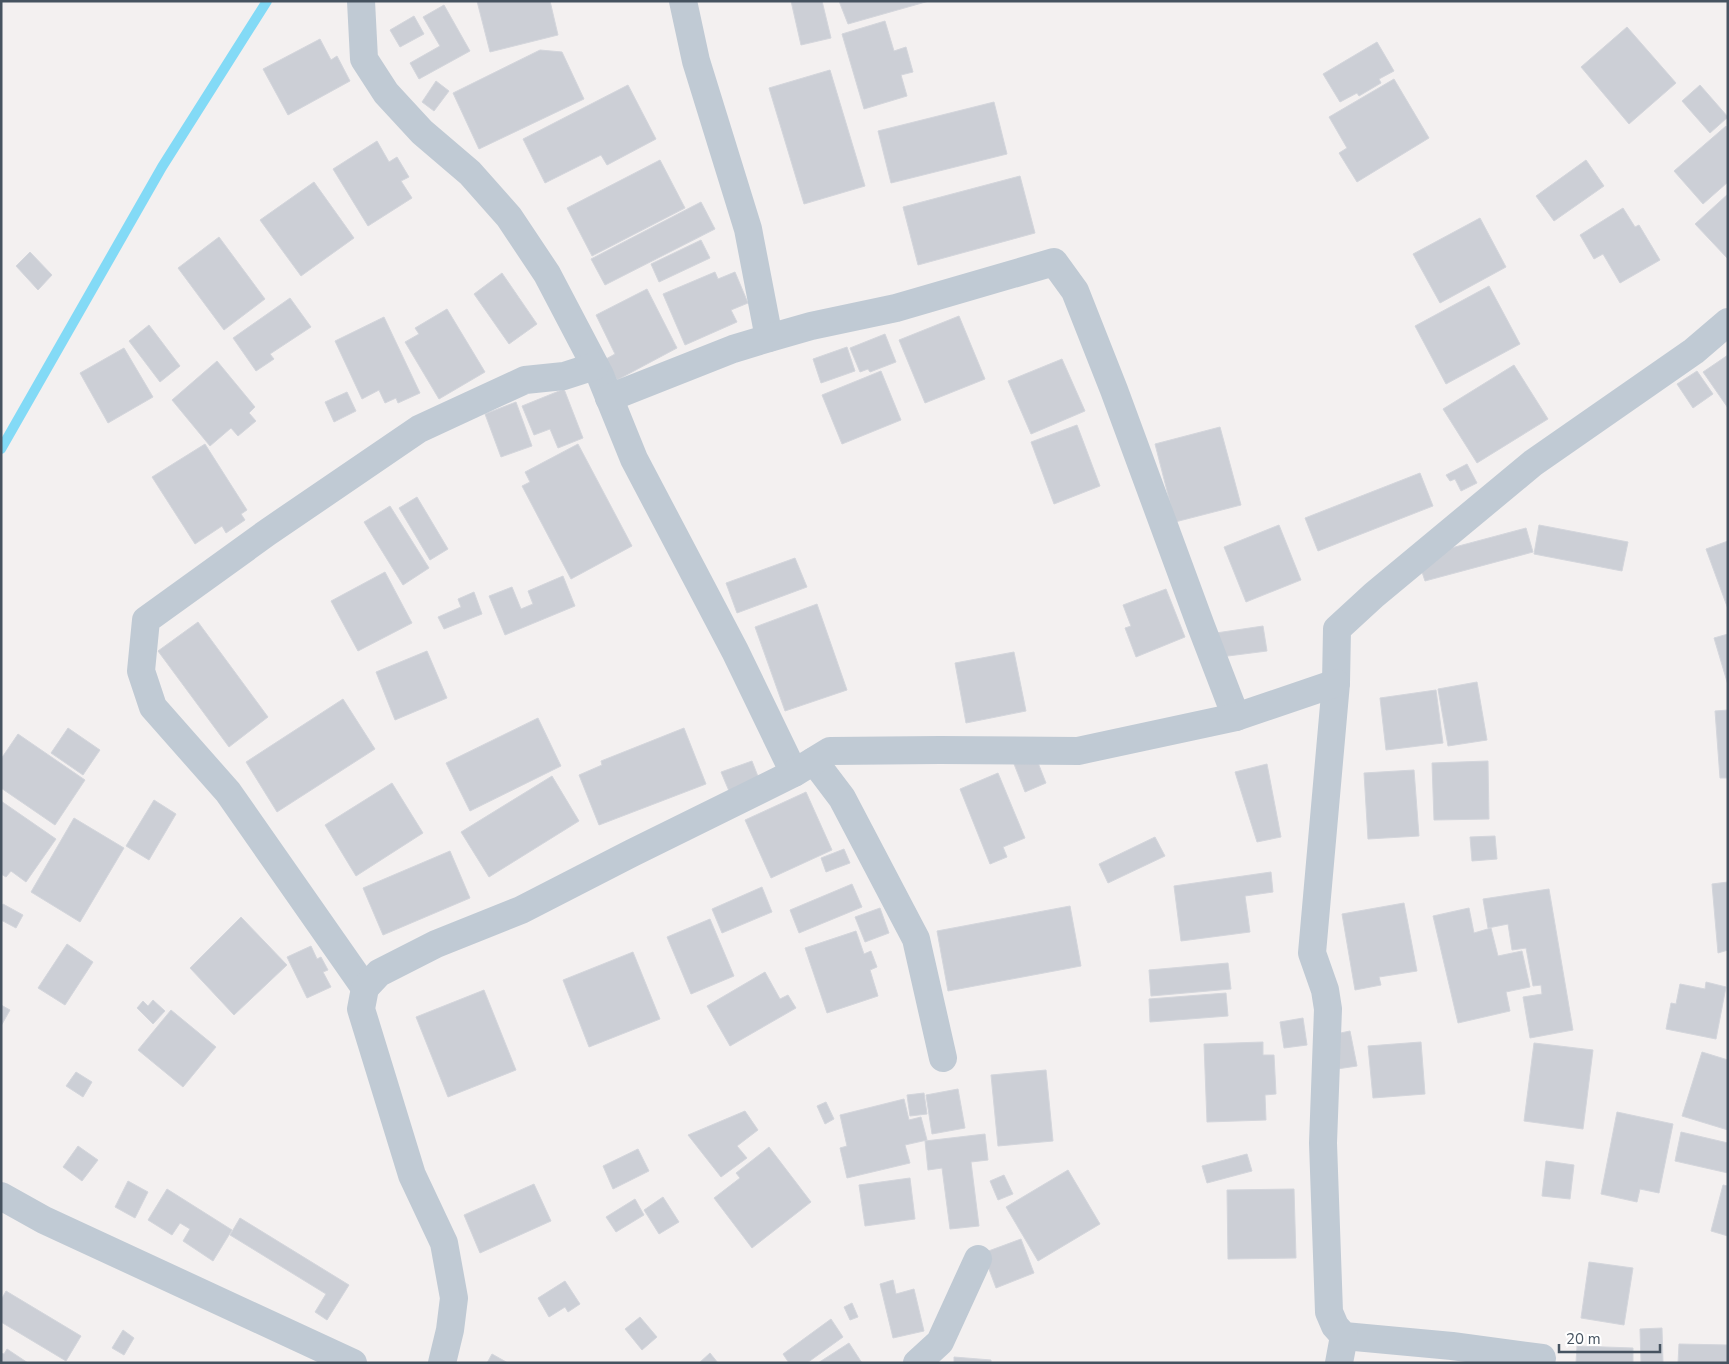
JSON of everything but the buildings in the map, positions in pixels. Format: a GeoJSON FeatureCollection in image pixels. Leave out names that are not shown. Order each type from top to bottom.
{"type":"FeatureCollection","features":[{"type":"Feature","properties":{"kind":"street"},"geometry":{"type":"LineString","coordinates":[[361,1],[364,59],[386,94],[422,132],[470,173],[509,217],[547,274],[595,366],[634,459],[735,651],[804,767],[842,798],[916,939],[943,1058]]}},
{"type":"Feature","properties":{"kind":"street"},"geometry":{"type":"LineString","coordinates":[[683,1],[696,62],[748,229],[769,338]]}},
{"type":"Feature","properties":{"kind":"street"},"geometry":{"type":"LineString","coordinates":[[609,398],[733,349],[811,326],[896,308],[1054,262],[1075,291],[1236,717]]}},
{"type":"Feature","properties":{"kind":"street"},"geometry":{"type":"LineString","coordinates":[[1542,1358],[1452,1346],[1344,1336],[1335,1326],[1329,1312],[1323,1142],[1328,1009],[1325,990],[1312,953],[1336,684],[1338,629],[1374,595],[1533,463],[1694,352],[1728,322]]}},
{"type":"Feature","properties":{"kind":"street"},"geometry":{"type":"LineString","coordinates":[[366,988],[228,792],[153,707],[141,671],[146,620],[268,532],[419,429],[525,380],[564,376],[595,366]]}},
{"type":"Feature","properties":{"kind":"street"},"geometry":{"type":"LineString","coordinates":[[442,1363],[450,1330],[454,1298],[444,1244],[412,1174],[361,1009],[366,988],[378,973],[436,944],[521,910],[804,767],[830,751],[1078,751],[1236,717],[1336,684]]}},
{"type":"Feature","properties":{"kind":"street"},"geometry":{"type":"LineString","coordinates":[[1,1196],[44,1220],[353,1363]]}},
{"type":"Feature","properties":{"kind":"street"},"geometry":{"type":"LineString","coordinates":[[917,1363],[940,1342],[978,1259]]}},
{"type":"Feature","properties":{"kind":"street"},"geometry":{"type":"LineString","coordinates":[[1339,1363],[1344,1336]]}},
{"type":"Feature","properties":{"kind":"waterway"},"geometry":{"type":"LineString","coordinates":[[1,449],[162,167],[267,1]]}}]}
